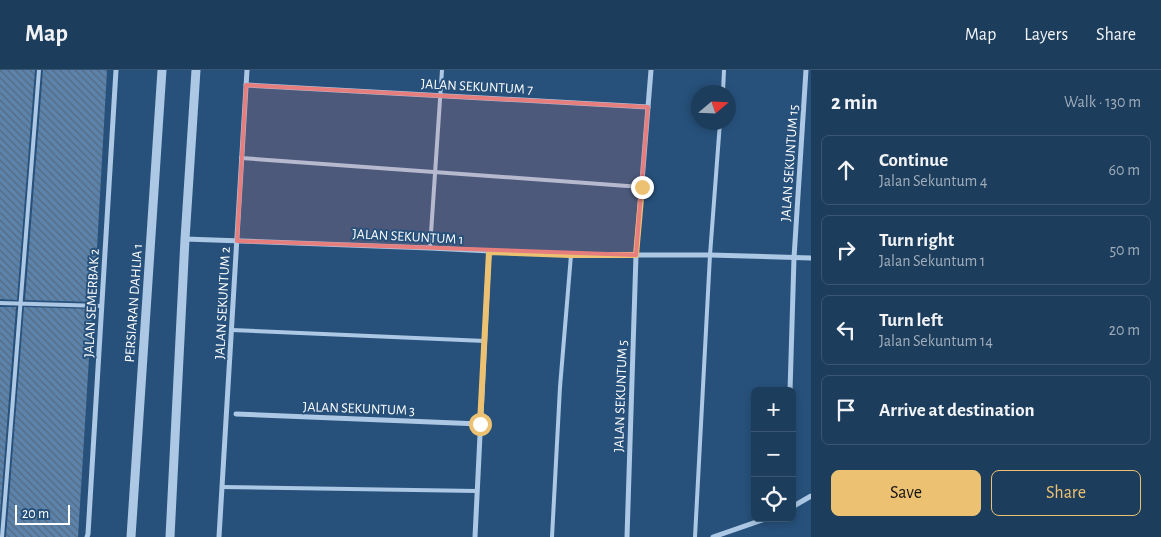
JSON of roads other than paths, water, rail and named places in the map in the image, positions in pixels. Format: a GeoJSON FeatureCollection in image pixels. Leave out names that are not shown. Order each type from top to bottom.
{"type":"FeatureCollection","features":[{"type":"Feature","properties":{"kind":"street","name":"JALAN SEMERBAK 2"},"geometry":{"type":"LineString","coordinates":[[87,537],[116,70]]}},
{"type":"Feature","properties":{"kind":"street","name":"PERSIARAN DAHLIA 1"},"geometry":{"type":"LineString","coordinates":[[132,534],[162,70]]}},
{"type":"Feature","properties":{"kind":"street"},"geometry":{"type":"LineString","coordinates":[[169,535],[196,70]]}},
{"type":"Feature","properties":{"kind":"street","name":"JALAN SEKUNTUM 2"},"geometry":{"type":"LineString","coordinates":[[219,537],[247,70]]}},
{"type":"Feature","properties":{"kind":"street","name":"JALAN SEKUNTUM 5"},"geometry":{"type":"LineString","coordinates":[[627,537],[636,255],[651,70]]}},
{"type":"Feature","properties":{"kind":"street","name":"JALAN SEKUNTUM 15"},"geometry":{"type":"LineString","coordinates":[[790,387],[794,258],[806,70]]}},
{"type":"Feature","properties":{"kind":"street","name":"JALAN SEKUNTUM 7"},"geometry":{"type":"LineString","coordinates":[[246,85],[648,107]]}},
{"type":"Feature","properties":{"kind":"street","name":"JALAN SEKUNTUM 1"},"geometry":{"type":"LineString","coordinates":[[185,239],[570,255],[710,255],[811,258]]}},
{"type":"Feature","properties":{"kind":"street"},"geometry":{"type":"LineString","coordinates":[[475,537],[489,252]]}},
{"type":"Feature","properties":{"kind":"street","name":"JALAN SEKUNTUM 3"},"geometry":{"type":"LineString","coordinates":[[236,414],[480,424]]}},
{"type":"Feature","properties":{"kind":"street"},"geometry":{"type":"LineString","coordinates":[[796,505],[811,496]]}},
{"type":"Feature","properties":{"kind":"street"},"geometry":{"type":"LineString","coordinates":[[713,537],[756,522]]}},
{"type":"Feature","properties":{"kind":"lane"},"geometry":{"type":"LineString","coordinates":[[2,537],[39,70]]}},
{"type":"Feature","properties":{"kind":"lane"},"geometry":{"type":"LineString","coordinates":[[430,248],[442,70]]}},
{"type":"Feature","properties":{"kind":"lane"},"geometry":{"type":"LineString","coordinates":[[723,85],[724,70]]}},
{"type":"Feature","properties":{"kind":"lane"},"geometry":{"type":"LineString","coordinates":[[695,537],[710,255],[719,130]]}},
{"type":"Feature","properties":{"kind":"lane"},"geometry":{"type":"LineString","coordinates":[[241,158],[642,187]]}},
{"type":"Feature","properties":{"kind":"lane"},"geometry":{"type":"LineString","coordinates":[[552,537],[560,387],[570,255]]}},
{"type":"Feature","properties":{"kind":"lane"},"geometry":{"type":"LineString","coordinates":[[0,303],[102,306]]}},
{"type":"Feature","properties":{"kind":"lane"},"geometry":{"type":"LineString","coordinates":[[232,330],[484,341]]}},
{"type":"Feature","properties":{"kind":"lane"},"geometry":{"type":"LineString","coordinates":[[222,487],[477,491]]}}]}
